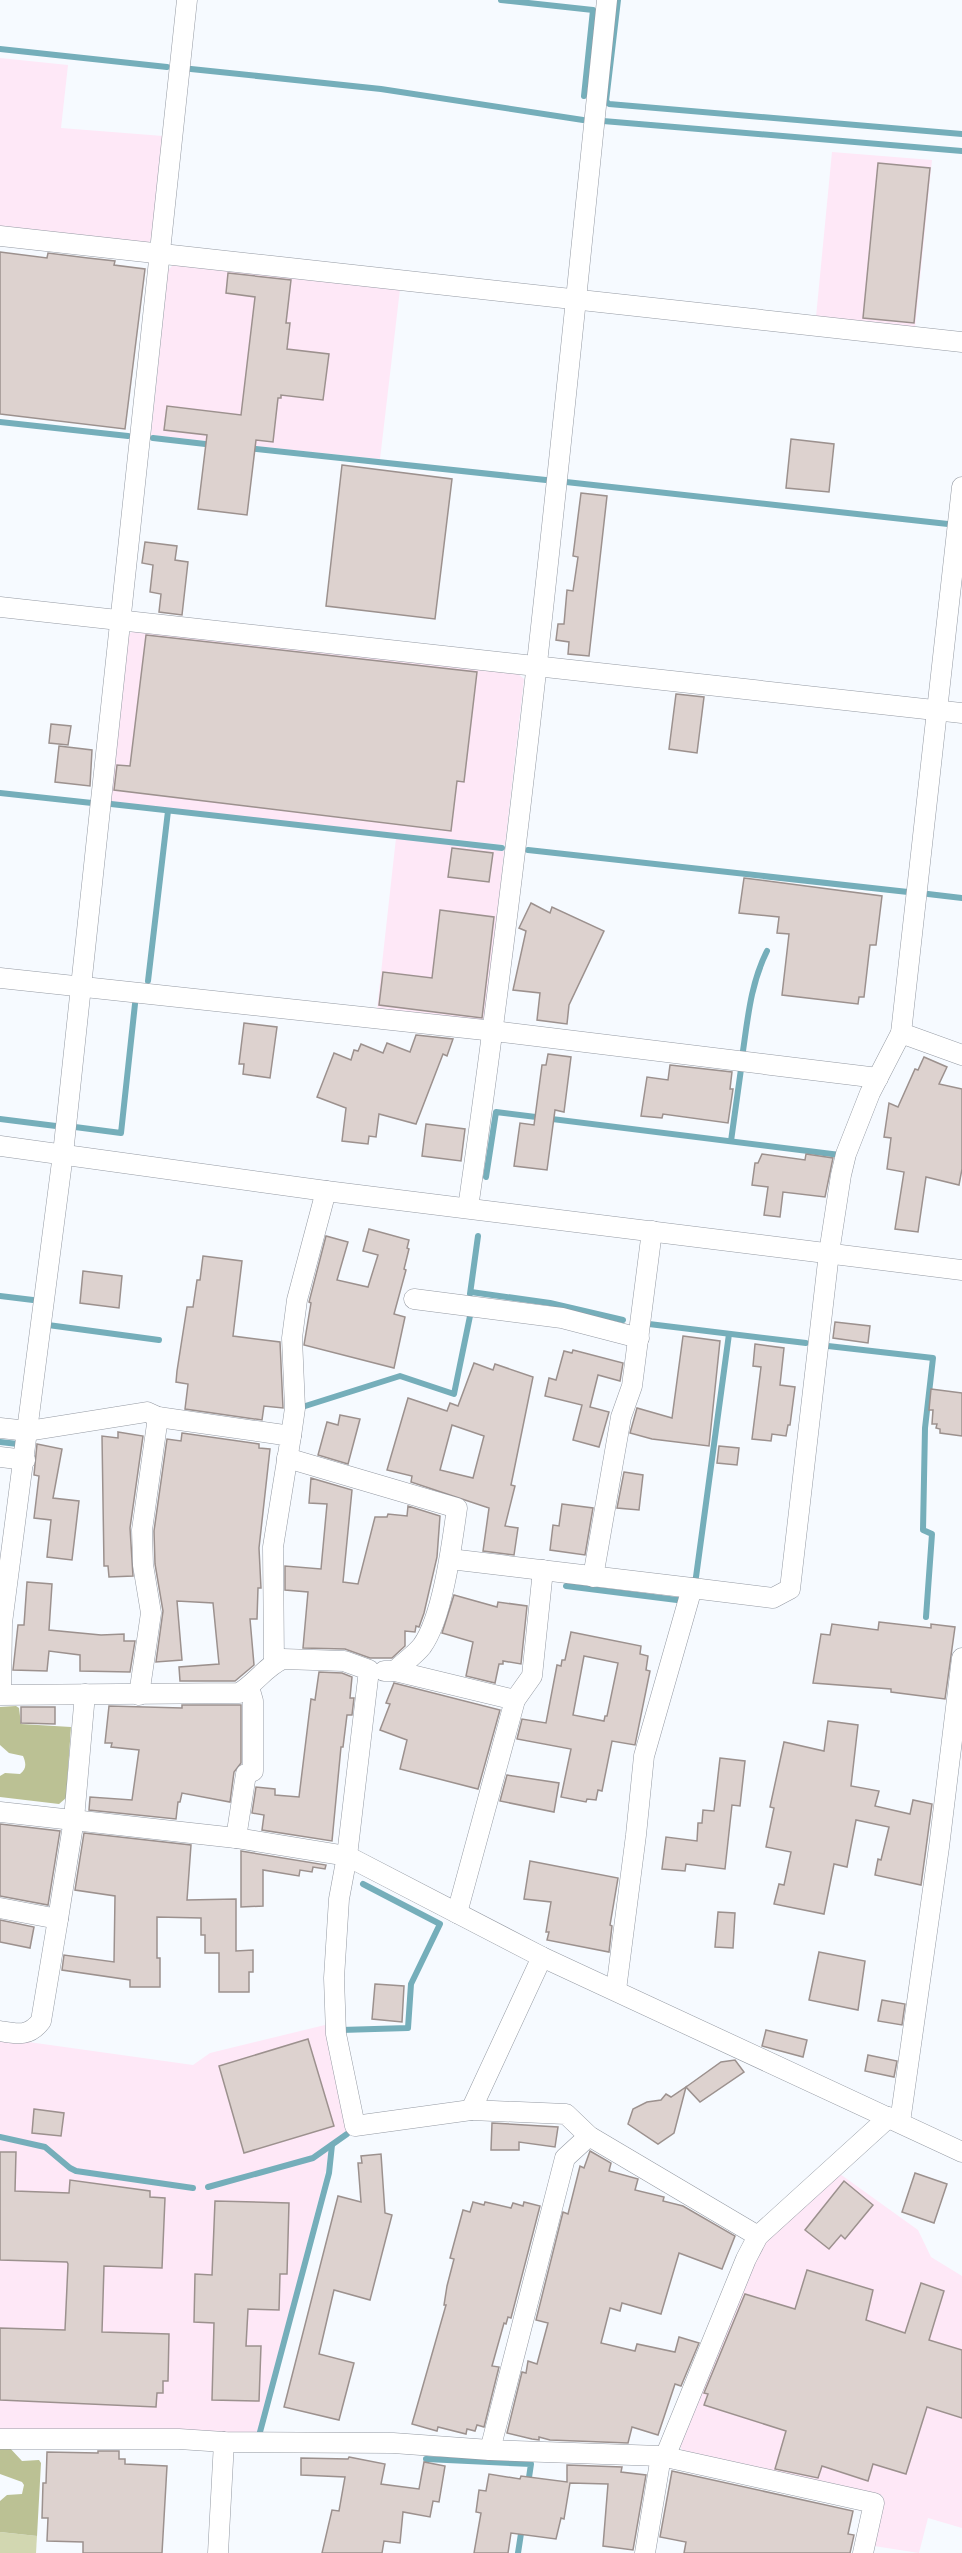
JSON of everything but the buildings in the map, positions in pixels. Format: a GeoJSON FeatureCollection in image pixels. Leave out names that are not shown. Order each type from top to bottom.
{"type":"FeatureCollection","features":[{"type":"Feature","properties":{"kind":"street"},"geometry":{"type":"LineString","coordinates":[[187,0],[63,1154],[2,1623],[0,1695],[239,1694],[249,1688],[274,1662],[283,1659],[344,1662],[369,1670],[394,1671],[515,1701]]}},
{"type":"Feature","properties":{"kind":"street"},"geometry":{"type":"LineString","coordinates":[[468,1208],[494,1031],[536,668],[607,0]]}},
{"type":"Feature","properties":{"kind":"street"},"geometry":{"type":"LineString","coordinates":[[0,236],[962,342]]}},
{"type":"Feature","properties":{"kind":"street"},"geometry":{"type":"LineString","coordinates":[[450,1559],[774,1598],[790,1589],[829,1253],[846,1154],[870,1093],[902,1033],[962,487]]}},
{"type":"Feature","properties":{"kind":"street"},"geometry":{"type":"LineString","coordinates":[[0,607],[536,668],[962,713]]}},
{"type":"Feature","properties":{"kind":"street"},"geometry":{"type":"LineString","coordinates":[[0,978],[494,1031],[878,1078]]}},
{"type":"Feature","properties":{"kind":"street"},"geometry":{"type":"LineString","coordinates":[[902,1033],[962,1054]]}},
{"type":"Feature","properties":{"kind":"street"},"geometry":{"type":"LineString","coordinates":[[0,1146],[326,1191],[962,1270]]}},
{"type":"Feature","properties":{"kind":"street"},"geometry":{"type":"LineString","coordinates":[[274,1662],[273,1547],[295,1408],[292,1338],[297,1300],[326,1191]]}},
{"type":"Feature","properties":{"kind":"street"},"geometry":{"type":"LineString","coordinates":[[593,1576],[621,1417],[632,1386],[652,1231]]}},
{"type":"Feature","properties":{"kind":"street"},"geometry":{"type":"LineString","coordinates":[[414,1299],[562,1318],[639,1338]]}},
{"type":"Feature","properties":{"kind":"street"},"geometry":{"type":"LineString","coordinates":[[0,1428],[28,1431],[147,1412],[158,1417],[291,1436]]}},
{"type":"Feature","properties":{"kind":"street"},"geometry":{"type":"LineString","coordinates":[[139,1695],[151,1613],[143,1565],[142,1530],[158,1417]]}},
{"type":"Feature","properties":{"kind":"street"},"geometry":{"type":"LineString","coordinates":[[0,1457],[25,1460]]}},
{"type":"Feature","properties":{"kind":"street"},"geometry":{"type":"LineString","coordinates":[[287,1458],[457,1508],[450,1559],[437,1612],[422,1645],[394,1671]]}},
{"type":"Feature","properties":{"kind":"street"},"geometry":{"type":"LineString","coordinates":[[457,1913],[515,1701],[532,1676],[543,1570]]}},
{"type":"Feature","properties":{"kind":"street"},"geometry":{"type":"LineString","coordinates":[[616,1990],[644,1756],[692,1588]]}},
{"type":"Feature","properties":{"kind":"street"},"geometry":{"type":"LineString","coordinates":[[645,2553],[663,2457],[746,2259],[758,2236],[895,2120],[939,1847],[962,1658]]}},
{"type":"Feature","properties":{"kind":"street"},"geometry":{"type":"LineString","coordinates":[[369,1670],[347,1856],[339,1899],[334,1978],[336,2034],[354,2126],[471,2110],[566,2114],[589,2136],[758,2236]]}},
{"type":"Feature","properties":{"kind":"street"},"geometry":{"type":"LineString","coordinates":[[236,1838],[246,1774],[253,1771],[253,1701],[249,1688]]}},
{"type":"Feature","properties":{"kind":"street"},"geometry":{"type":"LineString","coordinates":[[0,2031],[24,2034],[35,2029],[41,2021],[74,1819],[85,1694]]}},
{"type":"Feature","properties":{"kind":"street"},"geometry":{"type":"LineString","coordinates":[[0,1812],[236,1838],[347,1856],[542,1957],[962,2152]]}},
{"type":"Feature","properties":{"kind":"street"},"geometry":{"type":"LineString","coordinates":[[0,1908],[58,1919]]}},
{"type":"Feature","properties":{"kind":"street"},"geometry":{"type":"LineString","coordinates":[[471,2110],[542,1957]]}},
{"type":"Feature","properties":{"kind":"street"},"geometry":{"type":"LineString","coordinates":[[490,2450],[565,2158],[589,2136]]}},
{"type":"Feature","properties":{"kind":"street"},"geometry":{"type":"LineString","coordinates":[[0,2439],[179,2439],[224,2442],[393,2443],[490,2450],[663,2457],[874,2503],[863,2553]]}},
{"type":"Feature","properties":{"kind":"street"},"geometry":{"type":"LineString","coordinates":[[218,2553],[224,2442]]}},
{"type":"Feature","properties":{"kind":"shaded area"},"geometry":{"type":"Polygon","coordinates":[[[0,58],[68,65],[61,128],[163,136],[152,239],[145,246],[0,229],[0,58]]]}},
{"type":"Feature","properties":{"kind":"shaded area"},"geometry":{"type":"Polygon","coordinates":[[[832,152],[932,160],[915,328],[816,317],[832,152]]]}},
{"type":"Feature","properties":{"kind":"shaded area"},"geometry":{"type":"Polygon","coordinates":[[[175,263],[400,289],[380,459],[151,435],[168,270],[175,263]]]}},
{"type":"Feature","properties":{"kind":"shaded area"},"geometry":{"type":"Polygon","coordinates":[[[135,629],[517,673],[524,679],[505,845],[108,802],[127,636],[135,629]]]}},
{"type":"Feature","properties":{"kind":"shaded area"},"geometry":{"type":"Polygon","coordinates":[[[396,838],[504,850],[488,1016],[478,1021],[377,1009],[396,838]]]}},
{"type":"Feature","properties":{"kind":"shaded area"},"geometry":{"type":"Polygon","coordinates":[[[329,2024],[350,2130],[329,2143],[326,2171],[258,2434],[0,2430],[0,2038],[193,2065],[210,2053],[329,2024]]]}},
{"type":"Feature","properties":{"kind":"shaded area"},"geometry":{"type":"Polygon","coordinates":[[[840,2174],[918,2230],[931,2257],[962,2276],[962,2528],[928,2518],[919,2553],[874,2546],[883,2496],[685,2454],[679,2445],[762,2243],[840,2174]]]}},
{"type":"Feature","properties":{"kind":"green space"},"geometry":{"type":"Polygon","coordinates":[[[16,1706],[19,1708],[21,1724],[71,1727],[66,1798],[59,1804],[0,1797],[0,1776],[5,1773],[20,1774],[25,1766],[23,1756],[9,1753],[0,1745],[0,1707],[16,1706]]]}},
{"type":"Feature","properties":{"kind":"green space"},"geometry":{"type":"Polygon","coordinates":[[[0,2446],[8,2446],[22,2461],[39,2460],[41,2463],[37,2536],[0,2532],[0,2501],[7,2495],[22,2494],[24,2485],[22,2482],[0,2474],[0,2446]]]}},
{"type":"Feature","properties":{"kind":"green space"},"geometry":{"type":"Polygon","coordinates":[[[0,2532],[37,2536],[36,2553],[0,2553],[0,2532]]]}},
{"type":"Feature","properties":{"kind":"waterway"},"geometry":{"type":"LineString","coordinates":[[501,0],[593,10],[584,96]]}},
{"type":"Feature","properties":{"kind":"waterway"},"geometry":{"type":"LineString","coordinates":[[618,0],[606,101],[609,104],[962,134]]}},
{"type":"Feature","properties":{"kind":"waterway"},"geometry":{"type":"LineString","coordinates":[[0,49],[167,67]]}},
{"type":"Feature","properties":{"kind":"waterway"},"geometry":{"type":"LineString","coordinates":[[191,69],[381,89],[583,120]]}},
{"type":"Feature","properties":{"kind":"waterway"},"geometry":{"type":"LineString","coordinates":[[603,121],[962,151]]}},
{"type":"Feature","properties":{"kind":"waterway"},"geometry":{"type":"LineString","coordinates":[[0,422],[128,436]]}},
{"type":"Feature","properties":{"kind":"waterway"},"geometry":{"type":"LineString","coordinates":[[153,438],[214,445]]}},
{"type":"Feature","properties":{"kind":"waterway"},"geometry":{"type":"LineString","coordinates":[[248,448],[546,480]]}},
{"type":"Feature","properties":{"kind":"waterway"},"geometry":{"type":"LineString","coordinates":[[566,482],[948,524]]}},
{"type":"Feature","properties":{"kind":"waterway"},"geometry":{"type":"LineString","coordinates":[[0,793],[92,803]]}},
{"type":"Feature","properties":{"kind":"waterway"},"geometry":{"type":"LineString","coordinates":[[111,804],[502,848]]}},
{"type":"Feature","properties":{"kind":"waterway"},"geometry":{"type":"LineString","coordinates":[[148,981],[168,811]]}},
{"type":"Feature","properties":{"kind":"waterway"},"geometry":{"type":"LineString","coordinates":[[528,850],[908,892]]}},
{"type":"Feature","properties":{"kind":"waterway"},"geometry":{"type":"LineString","coordinates":[[928,894],[962,898]]}},
{"type":"Feature","properties":{"kind":"waterway"},"geometry":{"type":"LineString","coordinates":[[743,1051],[754,987],[767,951]]}},
{"type":"Feature","properties":{"kind":"waterway"},"geometry":{"type":"LineString","coordinates":[[75,1127],[121,1133],[135,1004]]}},
{"type":"Feature","properties":{"kind":"waterway"},"geometry":{"type":"LineString","coordinates":[[731,1141],[741,1069]]}},
{"type":"Feature","properties":{"kind":"waterway"},"geometry":{"type":"LineString","coordinates":[[486,1177],[496,1112],[840,1155]]}},
{"type":"Feature","properties":{"kind":"waterway"},"geometry":{"type":"LineString","coordinates":[[0,1119],[56,1126]]}},
{"type":"Feature","properties":{"kind":"waterway"},"geometry":{"type":"LineString","coordinates":[[470,1294],[478,1236]]}},
{"type":"Feature","properties":{"kind":"waterway"},"geometry":{"type":"LineString","coordinates":[[471,1292],[550,1303],[623,1320]]}},
{"type":"Feature","properties":{"kind":"waterway"},"geometry":{"type":"LineString","coordinates":[[0,1296],[33,1300]]}},
{"type":"Feature","properties":{"kind":"waterway"},"geometry":{"type":"LineString","coordinates":[[299,1408],[400,1376],[454,1394],[470,1316]]}},
{"type":"Feature","properties":{"kind":"waterway"},"geometry":{"type":"LineString","coordinates":[[649,1324],[806,1343]]}},
{"type":"Feature","properties":{"kind":"waterway"},"geometry":{"type":"LineString","coordinates":[[48,1325],[159,1340]]}},
{"type":"Feature","properties":{"kind":"waterway"},"geometry":{"type":"LineString","coordinates":[[696,1577],[729,1334]]}},
{"type":"Feature","properties":{"kind":"waterway"},"geometry":{"type":"LineString","coordinates":[[828,1346],[933,1358],[925,1428],[923,1530],[932,1534],[926,1617]]}},
{"type":"Feature","properties":{"kind":"waterway"},"geometry":{"type":"LineString","coordinates":[[0,1442],[18,1444]]}},
{"type":"Feature","properties":{"kind":"waterway"},"geometry":{"type":"LineString","coordinates":[[566,1586],[677,1600]]}},
{"type":"Feature","properties":{"kind":"waterway"},"geometry":{"type":"LineString","coordinates":[[341,2030],[408,2028],[411,1984],[440,1924],[363,1884]]}},
{"type":"Feature","properties":{"kind":"waterway"},"geometry":{"type":"LineString","coordinates":[[208,2187],[313,2158],[347,2134]]}},
{"type":"Feature","properties":{"kind":"waterway"},"geometry":{"type":"LineString","coordinates":[[0,2137],[45,2147],[76,2171],[193,2188]]}},
{"type":"Feature","properties":{"kind":"waterway"},"geometry":{"type":"LineString","coordinates":[[260,2432],[329,2173],[332,2145]]}},
{"type":"Feature","properties":{"kind":"waterway"},"geometry":{"type":"LineString","coordinates":[[426,2459],[531,2464],[528,2484]]}},
{"type":"Feature","properties":{"kind":"waterway"},"geometry":{"type":"LineString","coordinates":[[518,2553],[522,2527]]}}]}
